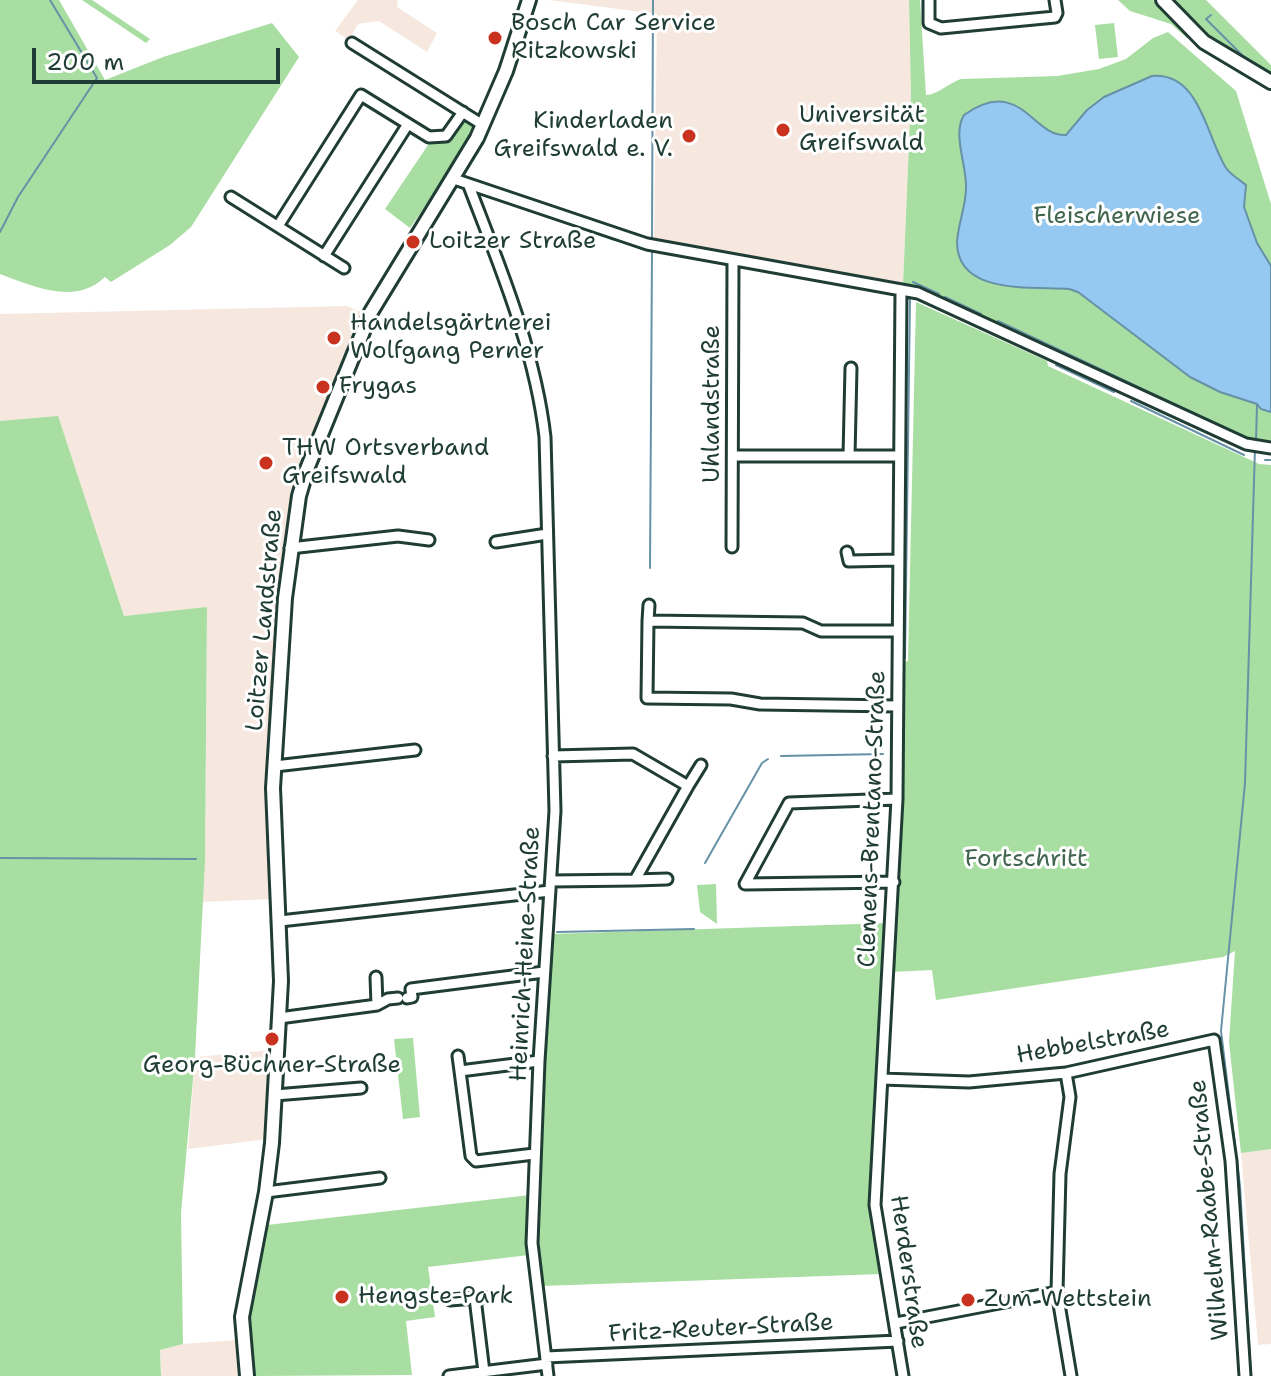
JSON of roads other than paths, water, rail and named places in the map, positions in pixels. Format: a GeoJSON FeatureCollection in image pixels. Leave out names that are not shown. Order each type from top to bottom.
{"type":"FeatureCollection","features":[{"type":"Feature","properties":{"kind":"main road"},"geometry":{"type":"LineString","coordinates":[[454,179],[483,125],[506,71],[529,0]]}},
{"type":"Feature","properties":{"kind":"main road"},"geometry":{"type":"LineString","coordinates":[[1163,0],[1204,42],[1271,82]]}},
{"type":"Feature","properties":{"kind":"main road","name":"Loitzer Landstraße"},"geometry":{"type":"LineString","coordinates":[[247,1376],[242,1317],[266,1192],[279,1018],[280,921],[273,810],[290,548],[307,469],[371,312],[454,179]]}},
{"type":"Feature","properties":{"kind":"street"},"geometry":{"type":"LineString","coordinates":[[929,0],[929,23],[941,28],[1055,17],[1055,0]]}},
{"type":"Feature","properties":{"kind":"street"},"geometry":{"type":"LineString","coordinates":[[352,43],[483,125]]}},
{"type":"Feature","properties":{"kind":"street"},"geometry":{"type":"LineString","coordinates":[[278,226],[361,95],[429,137],[446,136],[463,112]]}},
{"type":"Feature","properties":{"kind":"street"},"geometry":{"type":"LineString","coordinates":[[324,256],[408,124]]}},
{"type":"Feature","properties":{"kind":"street"},"geometry":{"type":"LineString","coordinates":[[454,179],[647,244],[918,293],[1255,446],[1271,448]]}},
{"type":"Feature","properties":{"kind":"street","name":"Heinrich-Heine-Straße"},"geometry":{"type":"LineString","coordinates":[[469,186],[511,298],[540,397],[545,437],[555,811],[534,1154],[532,1249],[548,1376]]}},
{"type":"Feature","properties":{"kind":"street"},"geometry":{"type":"LineString","coordinates":[[231,197],[344,268]]}},
{"type":"Feature","properties":{"kind":"street","name":"Uhlandstraße"},"geometry":{"type":"LineString","coordinates":[[732,547],[733,261]]}},
{"type":"Feature","properties":{"kind":"street","name":"Clemens-Brentano-Straße"},"geometry":{"type":"LineString","coordinates":[[882,1079],[897,799],[901,291]]}},
{"type":"Feature","properties":{"kind":"street"},"geometry":{"type":"LineString","coordinates":[[849,456],[851,368]]}},
{"type":"Feature","properties":{"kind":"street"},"geometry":{"type":"LineString","coordinates":[[733,456],[899,456]]}},
{"type":"Feature","properties":{"kind":"street"},"geometry":{"type":"LineString","coordinates":[[496,542],[547,534]]}},
{"type":"Feature","properties":{"kind":"street"},"geometry":{"type":"LineString","coordinates":[[290,548],[398,536],[429,540]]}},
{"type":"Feature","properties":{"kind":"street"},"geometry":{"type":"LineString","coordinates":[[847,552],[849,561],[898,560]]}},
{"type":"Feature","properties":{"kind":"street"},"geometry":{"type":"LineString","coordinates":[[649,605],[647,698],[897,706]]}},
{"type":"Feature","properties":{"kind":"street"},"geometry":{"type":"LineString","coordinates":[[648,621],[803,623],[821,631],[898,631]]}},
{"type":"Feature","properties":{"kind":"street","name":"Loitzer Landstraße"},"geometry":{"type":"LineString","coordinates":[[275,766],[415,750]]}},
{"type":"Feature","properties":{"kind":"street"},"geometry":{"type":"LineString","coordinates":[[553,756],[633,754],[688,786]]}},
{"type":"Feature","properties":{"kind":"street"},"geometry":{"type":"LineString","coordinates":[[635,880],[701,765]]}},
{"type":"Feature","properties":{"kind":"street"},"geometry":{"type":"LineString","coordinates":[[894,882],[745,884],[789,803],[897,799]]}},
{"type":"Feature","properties":{"kind":"street"},"geometry":{"type":"LineString","coordinates":[[280,921],[551,886],[667,879]]}},
{"type":"Feature","properties":{"kind":"street"},"geometry":{"type":"LineString","coordinates":[[279,1018],[377,1005],[388,999],[412,997],[411,989],[544,972]]}},
{"type":"Feature","properties":{"kind":"street"},"geometry":{"type":"LineString","coordinates":[[376,977],[377,1005]]}},
{"type":"Feature","properties":{"kind":"street","name":"Hebbelstraße"},"geometry":{"type":"LineString","coordinates":[[882,1079],[969,1082],[1066,1073],[1214,1040]]}},
{"type":"Feature","properties":{"kind":"street","name":"Wilhelm-Raabe-Straße"},"geometry":{"type":"LineString","coordinates":[[1214,1040],[1231,1161],[1245,1376]]}},
{"type":"Feature","properties":{"kind":"street"},"geometry":{"type":"LineString","coordinates":[[458,1056],[471,1156],[476,1161],[534,1154]]}},
{"type":"Feature","properties":{"kind":"street"},"geometry":{"type":"LineString","coordinates":[[460,1071],[539,1061]]}},
{"type":"Feature","properties":{"kind":"street"},"geometry":{"type":"LineString","coordinates":[[1066,1073],[1070,1097],[1060,1174],[1057,1292],[1071,1376]]}},
{"type":"Feature","properties":{"kind":"street","name":"Herderstraße"},"geometry":{"type":"LineString","coordinates":[[882,1079],[876,1217],[903,1376]]}},
{"type":"Feature","properties":{"kind":"street"},"geometry":{"type":"LineString","coordinates":[[275,1095],[361,1088]]}},
{"type":"Feature","properties":{"kind":"street"},"geometry":{"type":"LineString","coordinates":[[266,1192],[380,1178]]}},
{"type":"Feature","properties":{"kind":"street"},"geometry":{"type":"LineString","coordinates":[[896,1323],[1057,1292]]}},
{"type":"Feature","properties":{"kind":"street"},"geometry":{"type":"LineString","coordinates":[[450,1300],[479,1298],[484,1372]]}},
{"type":"Feature","properties":{"kind":"street","name":"Fritz-Reuter-Straße"},"geometry":{"type":"LineString","coordinates":[[449,1376],[546,1360],[898,1341]]}},
{"type":"Feature","properties":{"kind":"water","name":"Fleischerwiese"},"geometry":{"type":"Polygon","coordinates":[[[1152,76],[1168,77],[1181,84],[1191,95],[1200,108],[1226,168],[1246,185],[1244,207],[1257,243],[1271,266],[1271,412],[1190,377],[1078,292],[1000,285],[969,272],[960,259],[957,242],[966,179],[959,132],[964,115],[983,104],[1012,104],[1054,133],[1066,135],[1087,110],[1104,97],[1152,76]]]}},
{"type":"Feature","properties":{"kind":"waterway"},"geometry":{"type":"LineString","coordinates":[[0,232],[18,197],[97,78],[50,0]]}},
{"type":"Feature","properties":{"kind":"waterway"},"geometry":{"type":"LineString","coordinates":[[652,238],[653,0]]}},
{"type":"Feature","properties":{"kind":"waterway"},"geometry":{"type":"LineString","coordinates":[[1211,15],[1206,19],[1243,56],[1263,69]]}},
{"type":"Feature","properties":{"kind":"waterway"},"geometry":{"type":"LineString","coordinates":[[544,215],[552,218]]}},
{"type":"Feature","properties":{"kind":"waterway"},"geometry":{"type":"LineString","coordinates":[[559,220],[615,240]]}},
{"type":"Feature","properties":{"kind":"waterway"},"geometry":{"type":"LineString","coordinates":[[624,242],[645,250]]}},
{"type":"Feature","properties":{"kind":"waterway"},"geometry":{"type":"LineString","coordinates":[[650,568],[652,251]]}},
{"type":"Feature","properties":{"kind":"waterway"},"geometry":{"type":"LineString","coordinates":[[913,282],[939,294]]}},
{"type":"Feature","properties":{"kind":"waterway"},"geometry":{"type":"LineString","coordinates":[[945,297],[981,314]]}},
{"type":"Feature","properties":{"kind":"waterway"},"geometry":{"type":"LineString","coordinates":[[905,658],[910,298]]}},
{"type":"Feature","properties":{"kind":"waterway"},"geometry":{"type":"LineString","coordinates":[[998,321],[1240,435]]}},
{"type":"Feature","properties":{"kind":"waterway"},"geometry":{"type":"LineString","coordinates":[[1056,365],[1114,392]]}},
{"type":"Feature","properties":{"kind":"waterway"},"geometry":{"type":"LineString","coordinates":[[1131,401],[1244,455]]}},
{"type":"Feature","properties":{"kind":"waterway"},"geometry":{"type":"LineString","coordinates":[[1256,442],[1257,404]]}},
{"type":"Feature","properties":{"kind":"waterway"},"geometry":{"type":"LineString","coordinates":[[1251,1376],[1240,1186],[1221,1031],[1245,783],[1255,448]]}},
{"type":"Feature","properties":{"kind":"waterway"},"geometry":{"type":"LineString","coordinates":[[1265,460],[1271,460]]}},
{"type":"Feature","properties":{"kind":"waterway"},"geometry":{"type":"LineString","coordinates":[[781,756],[883,754]]}},
{"type":"Feature","properties":{"kind":"waterway"},"geometry":{"type":"LineString","coordinates":[[705,863],[762,763],[768,759]]}},
{"type":"Feature","properties":{"kind":"waterway"},"geometry":{"type":"LineString","coordinates":[[0,858],[196,859]]}},
{"type":"Feature","properties":{"kind":"waterway"},"geometry":{"type":"LineString","coordinates":[[557,932],[694,929]]}},
{"type":"Feature","properties":{"kind":"place","name":"Bosch Car Service Ritzkowski"},"geometry":{"type":"Point","coordinates":[495,38]}},
{"type":"Feature","properties":{"kind":"place","name":"Universität Greifswald"},"geometry":{"type":"Point","coordinates":[783,130]}},
{"type":"Feature","properties":{"kind":"place","name":"Kinderladen Greifswald e. V."},"geometry":{"type":"Point","coordinates":[689,136]}},
{"type":"Feature","properties":{"kind":"place","name":"Loitzer Straße"},"geometry":{"type":"Point","coordinates":[413,242]}},
{"type":"Feature","properties":{"kind":"place","name":"Handelsgärtnerei Wolfgang Perner"},"geometry":{"type":"Point","coordinates":[334,338]}},
{"type":"Feature","properties":{"kind":"place","name":"Frygas"},"geometry":{"type":"Point","coordinates":[323,387]}},
{"type":"Feature","properties":{"kind":"place","name":"THW Ortsverband Greifswald"},"geometry":{"type":"Point","coordinates":[266,463]}},
{"type":"Feature","properties":{"kind":"place","name":"Georg-Büchner-Straße"},"geometry":{"type":"Point","coordinates":[272,1039]}},
{"type":"Feature","properties":{"kind":"place","name":"Hengste-Park"},"geometry":{"type":"Point","coordinates":[342,1297]}},
{"type":"Feature","properties":{"kind":"place","name":"Zum Wettstein"},"geometry":{"type":"Point","coordinates":[968,1300]}},
{"type":"Feature","properties":{"kind":"park label","name":"Fortschritt"},"geometry":{"type":"Point","coordinates":[1026,860]}}]}
